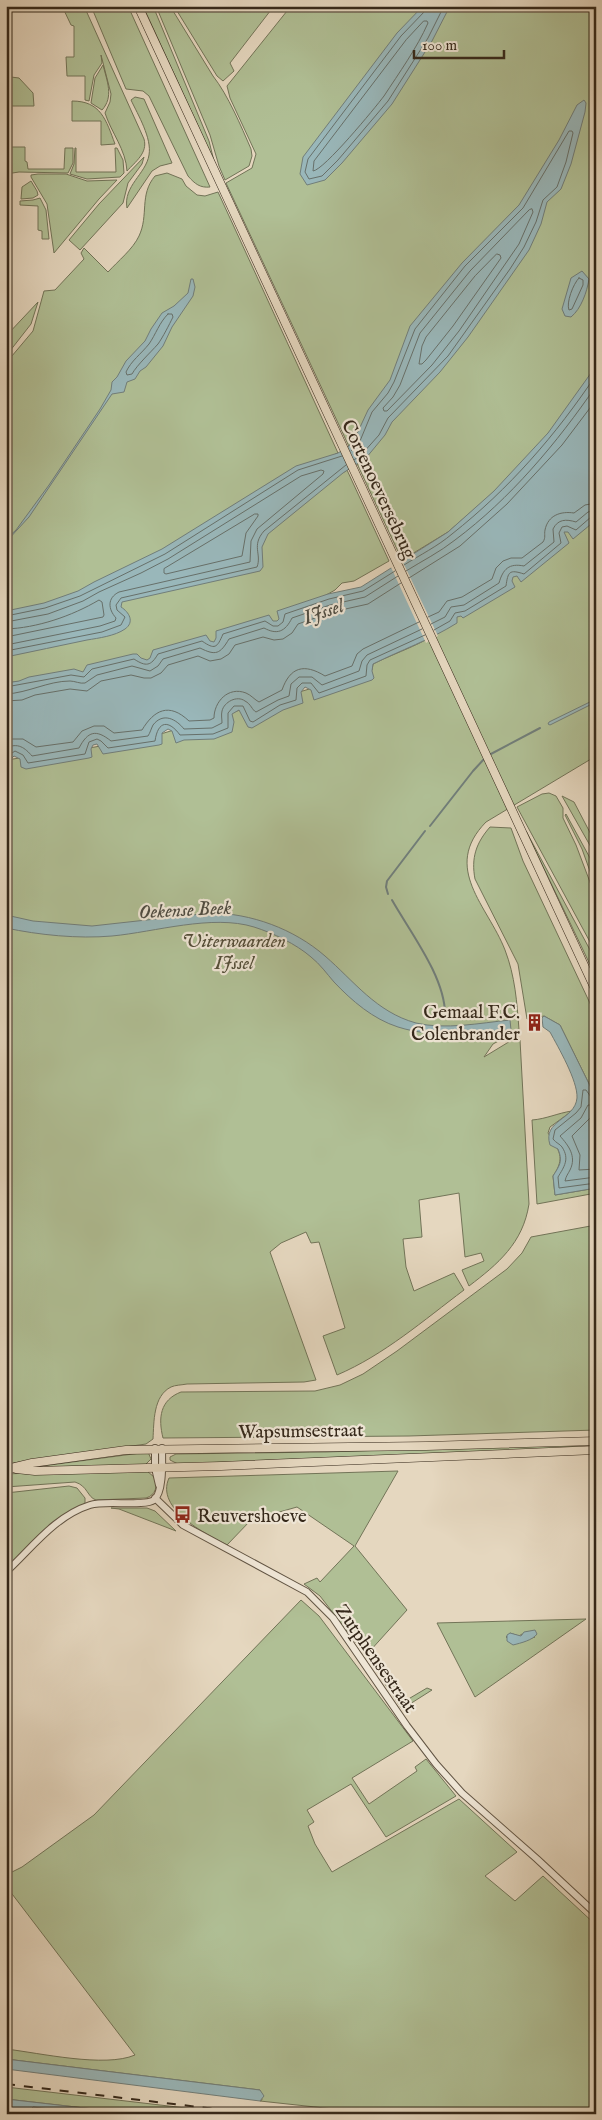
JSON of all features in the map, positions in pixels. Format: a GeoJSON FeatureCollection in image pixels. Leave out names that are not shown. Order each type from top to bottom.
{"type":"FeatureCollection","features":[{"type":"Feature","properties":{"kind":"main road","name":"Cortenoeversebrug"},"geometry":{"type":"LineString","coordinates":[[138,6],[596,991]]}},
{"type":"Feature","properties":{"kind":"main road","name":"Wapsumsestraat"},"geometry":{"type":"LineString","coordinates":[[7,1469],[79,1456],[158,1448],[426,1446],[596,1440]]}},
{"type":"Feature","properties":{"kind":"main road","name":"Wapsumsestraat"},"geometry":{"type":"LineString","coordinates":[[7,1469],[35,1471],[158,1468],[596,1450]]}},
{"type":"Feature","properties":{"kind":"street"},"geometry":{"type":"LineString","coordinates":[[6,1572],[60,1521],[91,1505],[102,1502],[146,1503],[156,1498],[159,1493],[158,1448]]}},
{"type":"Feature","properties":{"kind":"street","name":"Zutphensestraat"},"geometry":{"type":"LineString","coordinates":[[156,1498],[183,1525],[306,1592],[320,1604],[333,1618],[407,1726],[436,1764],[462,1793],[538,1859],[596,1914]]}},
{"type":"Feature","properties":{"kind":"green space"},"geometry":{"type":"Polygon","coordinates":[[[62,6],[84,6],[144,139],[145,144],[142,153],[127,171],[121,148],[105,113],[111,94],[101,55],[102,63],[94,75],[89,101],[85,100],[85,76],[67,76],[66,57],[74,57],[74,26],[71,25],[62,6]]]}},
{"type":"Feature","properties":{"kind":"green space"},"geometry":{"type":"Polygon","coordinates":[[[91,6],[128,6],[210,187],[198,185],[188,176],[149,96],[143,91],[126,89],[91,6]]]}},
{"type":"Feature","properties":{"kind":"green space"},"geometry":{"type":"Polygon","coordinates":[[[143,6],[153,6],[209,141],[214,161],[143,6]]]}},
{"type":"Feature","properties":{"kind":"green space"},"geometry":{"type":"Polygon","coordinates":[[[156,6],[170,6],[224,92],[251,149],[252,156],[249,166],[225,180],[210,135],[156,6]]]}},
{"type":"Feature","properties":{"kind":"green space"},"geometry":{"type":"Polygon","coordinates":[[[174,6],[274,6],[230,63],[234,71],[223,81],[217,76],[174,6]]]}},
{"type":"Feature","properties":{"kind":"green space"},"geometry":{"type":"Polygon","coordinates":[[[291,6],[596,6],[596,369],[549,434],[509,479],[448,532],[402,560],[226,183],[252,168],[256,154],[230,98],[227,86],[291,6]]]}},
{"type":"Feature","properties":{"kind":"green space"},"geometry":{"type":"Polygon","coordinates":[[[103,65],[109,94],[106,105],[102,110],[91,103],[95,78],[103,65]]]}},
{"type":"Feature","properties":{"kind":"green space"},"geometry":{"type":"Polygon","coordinates":[[[11,77],[19,78],[33,93],[34,106],[6,106],[6,101],[11,100],[11,77]]]}},
{"type":"Feature","properties":{"kind":"green space"},"geometry":{"type":"Polygon","coordinates":[[[135,97],[144,99],[172,163],[160,166],[152,171],[127,208],[128,193],[144,168],[149,155],[146,134],[131,100],[135,97]]]}},
{"type":"Feature","properties":{"kind":"green space"},"geometry":{"type":"Polygon","coordinates":[[[72,101],[90,104],[96,108],[109,127],[115,144],[101,145],[101,121],[72,121],[72,101]]]}},
{"type":"Feature","properties":{"kind":"green space"},"geometry":{"type":"Polygon","coordinates":[[[6,147],[25,147],[25,161],[27,162],[28,169],[64,169],[65,148],[73,148],[73,163],[68,173],[19,172],[6,174],[6,147]]]}},
{"type":"Feature","properties":{"kind":"green space"},"geometry":{"type":"Polygon","coordinates":[[[75,148],[76,172],[116,172],[115,148],[117,148],[123,160],[124,173],[120,177],[87,179],[70,174],[74,164],[75,148]]]}},
{"type":"Feature","properties":{"kind":"green space"},"geometry":{"type":"Polygon","coordinates":[[[144,157],[142,164],[128,183],[123,203],[80,250],[69,240],[99,204],[144,157]]]}},
{"type":"Feature","properties":{"kind":"green space"},"geometry":{"type":"Polygon","coordinates":[[[167,173],[182,179],[186,186],[197,195],[205,196],[218,192],[338,453],[335,454],[344,472],[347,470],[389,561],[354,581],[342,583],[335,590],[277,623],[216,643],[148,662],[82,674],[6,683],[6,363],[33,331],[44,291],[55,290],[84,259],[81,253],[84,248],[108,272],[129,250],[142,228],[147,190],[150,183],[155,176],[167,173]]]}},
{"type":"Feature","properties":{"kind":"green space"},"geometry":{"type":"Polygon","coordinates":[[[66,174],[87,181],[117,180],[54,253],[47,204],[31,177],[31,175],[66,174]]]}},
{"type":"Feature","properties":{"kind":"green space"},"geometry":{"type":"Polygon","coordinates":[[[31,181],[38,195],[33,198],[21,199],[22,187],[31,181]]]}},
{"type":"Feature","properties":{"kind":"green space"},"geometry":{"type":"Polygon","coordinates":[[[40,198],[46,210],[49,239],[42,239],[42,231],[38,230],[38,206],[20,205],[20,201],[40,198]]]}},
{"type":"Feature","properties":{"kind":"green space"},"geometry":{"type":"Polygon","coordinates":[[[38,302],[31,324],[6,356],[6,336],[38,302]]]}},
{"type":"Feature","properties":{"kind":"green space","name":"Uiterwaarden IJssel"},"geometry":{"type":"Polygon","coordinates":[[[596,498],[596,756],[486,822],[473,839],[468,855],[468,871],[472,887],[505,950],[516,999],[519,1030],[493,1044],[484,1057],[512,1040],[520,1040],[529,1204],[526,1218],[515,1241],[499,1261],[469,1286],[462,1270],[484,1261],[481,1253],[465,1257],[459,1193],[419,1200],[422,1237],[403,1239],[406,1267],[414,1291],[454,1273],[464,1290],[419,1325],[371,1358],[337,1375],[323,1336],[345,1328],[319,1242],[311,1243],[306,1232],[281,1243],[270,1252],[316,1380],[174,1386],[165,1391],[158,1403],[153,1439],[146,1444],[6,1464],[6,760],[95,747],[164,733],[372,670],[373,664],[418,644],[449,625],[596,498]]]}},
{"type":"Feature","properties":{"kind":"green space"},"geometry":{"type":"Polygon","coordinates":[[[549,793],[556,796],[563,808],[563,818],[576,845],[596,898],[596,953],[517,807],[542,794],[549,793]]]}},
{"type":"Feature","properties":{"kind":"green space"},"geometry":{"type":"Polygon","coordinates":[[[562,796],[574,802],[596,844],[596,856],[562,796]]]}},
{"type":"Feature","properties":{"kind":"green space"},"geometry":{"type":"Polygon","coordinates":[[[566,814],[596,869],[596,888],[582,849],[566,814]]]}},
{"type":"Feature","properties":{"kind":"green space"},"geometry":{"type":"Polygon","coordinates":[[[490,827],[511,828],[523,861],[596,1016],[596,1098],[560,1025],[544,1016],[527,1019],[518,964],[475,879],[474,858],[476,851],[481,839],[490,827]]]}},
{"type":"Feature","properties":{"kind":"green space"},"geometry":{"type":"Polygon","coordinates":[[[526,831],[596,961],[596,977],[526,831]]]}},
{"type":"Feature","properties":{"kind":"green space"},"geometry":{"type":"Polygon","coordinates":[[[572,1111],[550,1127],[548,1133],[560,1154],[559,1164],[553,1176],[555,1195],[596,1188],[596,1193],[537,1204],[532,1120],[572,1111]]]}},
{"type":"Feature","properties":{"kind":"green space"},"geometry":{"type":"Polygon","coordinates":[[[596,1225],[596,1430],[409,1436],[163,1438],[162,1410],[174,1395],[181,1392],[315,1391],[340,1385],[363,1374],[397,1351],[507,1269],[522,1253],[531,1237],[596,1225]]]}},
{"type":"Feature","properties":{"kind":"green space"},"geometry":{"type":"Polygon","coordinates":[[[596,1443],[596,1447],[178,1464],[170,1460],[170,1457],[176,1454],[326,1452],[596,1443]]]}},
{"type":"Feature","properties":{"kind":"green space"},"geometry":{"type":"Polygon","coordinates":[[[148,1452],[151,1459],[145,1465],[35,1467],[148,1452]]]}},
{"type":"Feature","properties":{"kind":"green space"},"geometry":{"type":"Polygon","coordinates":[[[75,1471],[147,1471],[154,1477],[155,1490],[152,1495],[146,1498],[96,1500],[82,1486],[75,1482],[6,1487],[6,1474],[75,1471]]]}},
{"type":"Feature","properties":{"kind":"green space"},"geometry":{"type":"Polygon","coordinates":[[[398,1471],[355,1546],[407,1610],[369,1652],[374,1659],[371,1662],[320,1596],[304,1584],[317,1578],[320,1582],[354,1546],[297,1507],[251,1520],[227,1545],[185,1519],[169,1500],[167,1489],[169,1478],[398,1471]]]}},
{"type":"Feature","properties":{"kind":"green space"},"geometry":{"type":"Polygon","coordinates":[[[69,1486],[77,1488],[85,1498],[85,1503],[6,1567],[6,1493],[69,1486]]]}},
{"type":"Feature","properties":{"kind":"green space"},"geometry":{"type":"Polygon","coordinates":[[[111,1508],[147,1508],[155,1511],[176,1531],[119,1509],[111,1508]]]}},
{"type":"Feature","properties":{"kind":"green space"},"geometry":{"type":"Polygon","coordinates":[[[301,1600],[319,1616],[413,1741],[352,1778],[369,1804],[417,1771],[415,1767],[426,1759],[456,1796],[386,1837],[351,1784],[307,1810],[314,1822],[308,1826],[315,1844],[332,1872],[459,1799],[517,1852],[485,1876],[515,1901],[543,1876],[596,1925],[596,2114],[380,2114],[260,2101],[262,2100],[260,2090],[6,2059],[6,2049],[90,2060],[122,2059],[135,2055],[6,1886],[6,1875],[22,1867],[94,1815],[301,1600]]]}},
{"type":"Feature","properties":{"kind":"green space"},"geometry":{"type":"Polygon","coordinates":[[[586,1619],[475,1697],[437,1623],[586,1619]],[[510,1633],[506,1637],[513,1644],[535,1637],[522,1634],[519,1636],[510,1633]]]}},
{"type":"Feature","properties":{"kind":"green space"},"geometry":{"type":"Polygon","coordinates":[[[388,1677],[405,1701],[427,1688],[432,1690],[402,1709],[383,1681],[388,1677]]]}},
{"type":"Feature","properties":{"kind":"green space"},"geometry":{"type":"Polygon","coordinates":[[[6,2087],[237,2114],[137,2114],[6,2099],[6,2087]]]}},
{"type":"Feature","properties":{"kind":"water"},"geometry":{"type":"Polygon","coordinates":[[[423,6],[450,6],[432,41],[392,104],[342,163],[325,180],[307,185],[300,174],[303,157],[397,33],[423,6]]]}},
{"type":"Feature","properties":{"kind":"water"},"geometry":{"type":"Polygon","coordinates":[[[584,100],[586,103],[585,112],[571,164],[561,189],[547,202],[541,224],[529,250],[468,337],[440,372],[392,422],[385,435],[366,458],[343,473],[268,534],[262,547],[263,567],[260,571],[122,602],[121,607],[130,617],[130,623],[125,629],[117,633],[6,657],[6,611],[44,603],[78,591],[162,549],[296,466],[338,453],[349,446],[355,438],[368,410],[390,380],[410,326],[462,263],[519,205],[559,140],[577,105],[584,100]]]}},
{"type":"Feature","properties":{"kind":"water"},"geometry":{"type":"Polygon","coordinates":[[[582,271],[589,279],[585,295],[575,314],[571,317],[565,316],[562,309],[571,278],[582,271]]]}},
{"type":"Feature","properties":{"kind":"water"},"geometry":{"type":"Polygon","coordinates":[[[191,279],[193,279],[195,287],[193,296],[172,327],[163,346],[135,379],[127,382],[124,392],[112,394],[29,517],[6,542],[6,539],[16,530],[49,485],[100,409],[111,390],[112,382],[126,361],[145,341],[162,313],[174,306],[188,293],[191,279]]]}},
{"type":"Feature","properties":{"kind":"water","name":"IJssel"},"geometry":{"type":"Polygon","coordinates":[[[596,366],[596,520],[573,539],[568,532],[564,532],[569,543],[521,582],[517,576],[513,577],[512,581],[515,587],[463,618],[461,616],[457,617],[457,623],[447,629],[373,664],[374,678],[372,680],[314,700],[311,690],[305,687],[301,692],[303,703],[283,710],[252,728],[248,727],[239,710],[232,714],[234,722],[232,732],[214,739],[184,740],[176,743],[172,731],[168,729],[162,733],[162,744],[103,754],[97,744],[93,745],[91,749],[92,757],[89,758],[26,769],[21,767],[20,759],[14,756],[10,760],[9,771],[6,772],[6,683],[74,669],[83,672],[87,665],[133,654],[137,654],[147,660],[150,658],[153,650],[206,635],[210,641],[214,642],[216,631],[269,615],[273,621],[277,621],[279,619],[277,611],[328,594],[361,587],[448,532],[494,491],[548,433],[596,366]]]}},
{"type":"Feature","properties":{"kind":"water"},"geometry":{"type":"Polygon","coordinates":[[[596,699],[596,702],[550,725],[548,724],[549,722],[596,699]]]}},
{"type":"Feature","properties":{"kind":"water"},"geometry":{"type":"Polygon","coordinates":[[[210,913],[256,919],[300,938],[325,956],[377,1004],[402,1018],[416,1023],[439,1026],[510,1020],[511,1030],[440,1034],[412,1031],[389,1024],[348,996],[305,952],[269,932],[238,923],[202,923],[99,937],[59,936],[6,928],[6,915],[33,921],[92,926],[210,913]]]}},
{"type":"Feature","properties":{"kind":"water"},"geometry":{"type":"Polygon","coordinates":[[[544,1016],[560,1025],[596,1098],[596,1188],[555,1195],[553,1176],[559,1166],[560,1157],[558,1149],[550,1145],[549,1137],[554,1125],[571,1111],[577,1098],[567,1064],[550,1032],[543,1027],[542,1018],[544,1016]]]}},
{"type":"Feature","properties":{"kind":"water"},"geometry":{"type":"Polygon","coordinates":[[[535,1630],[537,1634],[526,1641],[513,1645],[507,1641],[507,1635],[510,1633],[521,1636],[524,1632],[535,1630]]]}},
{"type":"Feature","properties":{"kind":"water"},"geometry":{"type":"Polygon","coordinates":[[[6,2059],[260,2090],[264,2096],[260,2101],[6,2069],[6,2059]]]}},
{"type":"Feature","properties":{"kind":"water"},"geometry":{"type":"Polygon","coordinates":[[[6,2099],[137,2114],[50,2114],[6,2109],[6,2099]]]}},
{"type":"Feature","properties":{"kind":"pier"},"geometry":{"type":"Polygon","coordinates":[[[401,558],[438,636],[426,643],[390,565],[401,558]]]}},
{"type":"Feature","properties":{"kind":"waterway"},"geometry":{"type":"LineString","coordinates":[[489,755],[540,728]]}},
{"type":"Feature","properties":{"kind":"waterway"},"geometry":{"type":"LineString","coordinates":[[430,826],[485,758]]}},
{"type":"Feature","properties":{"kind":"waterway"},"geometry":{"type":"LineString","coordinates":[[388,894],[387,881],[425,831]]}},
{"type":"Feature","properties":{"kind":"waterway"},"geometry":{"type":"LineString","coordinates":[[392,900],[433,970],[439,985],[445,1014]]}},
{"type":"Feature","properties":{"kind":"railway"},"geometry":{"type":"LineString","coordinates":[[6,2084],[257,2114]]}},
{"type":"Feature","properties":{"kind":"place","name":"Gemaal F.C. Colenbrander"},"geometry":{"type":"Point","coordinates":[534,1022]}},
{"type":"Feature","properties":{"kind":"place","name":"Reuvershoeve"},"geometry":{"type":"Point","coordinates":[183,1515]}},
{"type":"Feature","properties":{"kind":"water label","name":"Oekense Beek"},"geometry":{"type":"Point","coordinates":[185,909]}}]}
